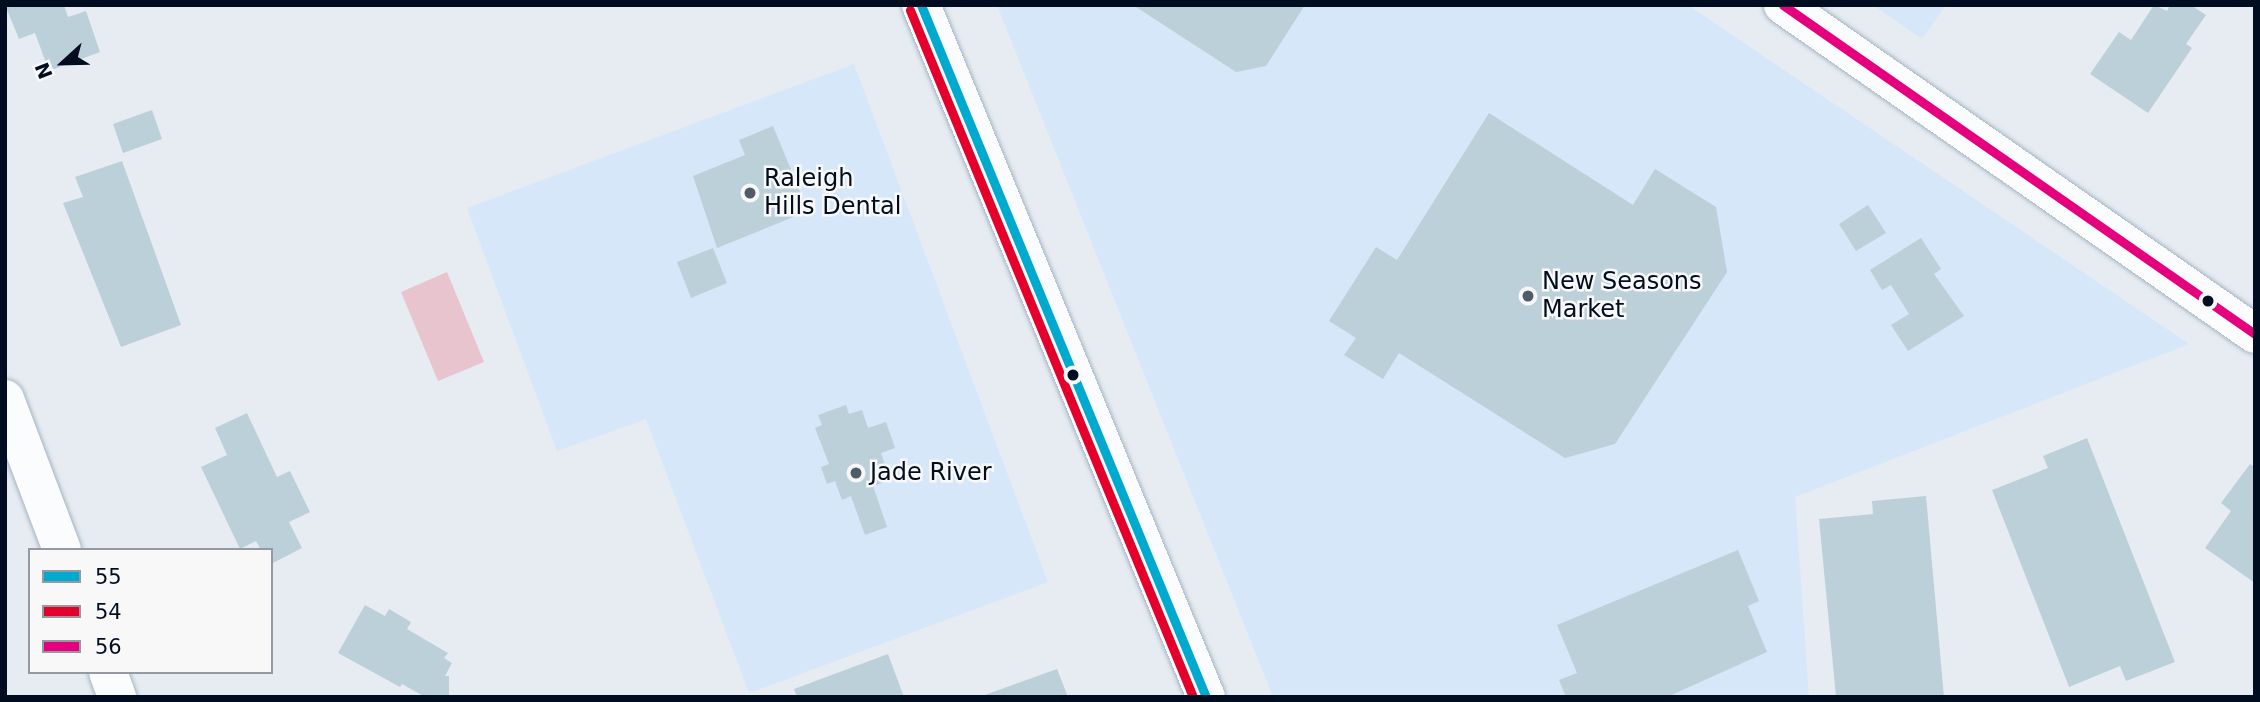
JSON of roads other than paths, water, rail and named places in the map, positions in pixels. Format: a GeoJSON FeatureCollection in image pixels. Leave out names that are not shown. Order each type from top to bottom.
{"type":"FeatureCollection","features":[{"type":"Feature","properties":{"kind":"main road"},"geometry":{"type":"LineString","coordinates":[[921,5],[1206,697]]}},
{"type":"Feature","properties":{"kind":"main road"},"geometry":{"type":"LineString","coordinates":[[1783,5],[2255,334]]}},
{"type":"Feature","properties":{"kind":"main road"},"geometry":{"type":"LineString","coordinates":[[5,399],[61,548]]}},
{"type":"Feature","properties":{"kind":"main road"},"geometry":{"type":"LineString","coordinates":[[109,674],[117,697]]}},
{"type":"Feature","properties":{"kind":"place","name":"Raleigh Hills Dental"},"geometry":{"type":"Point","coordinates":[750,193]}},
{"type":"Feature","properties":{"kind":"place","name":"New Seasons Market"},"geometry":{"type":"Point","coordinates":[1528,296]}},
{"type":"Feature","properties":{"kind":"place","name":"Jade River"},"geometry":{"type":"Point","coordinates":[856,473]}}]}
